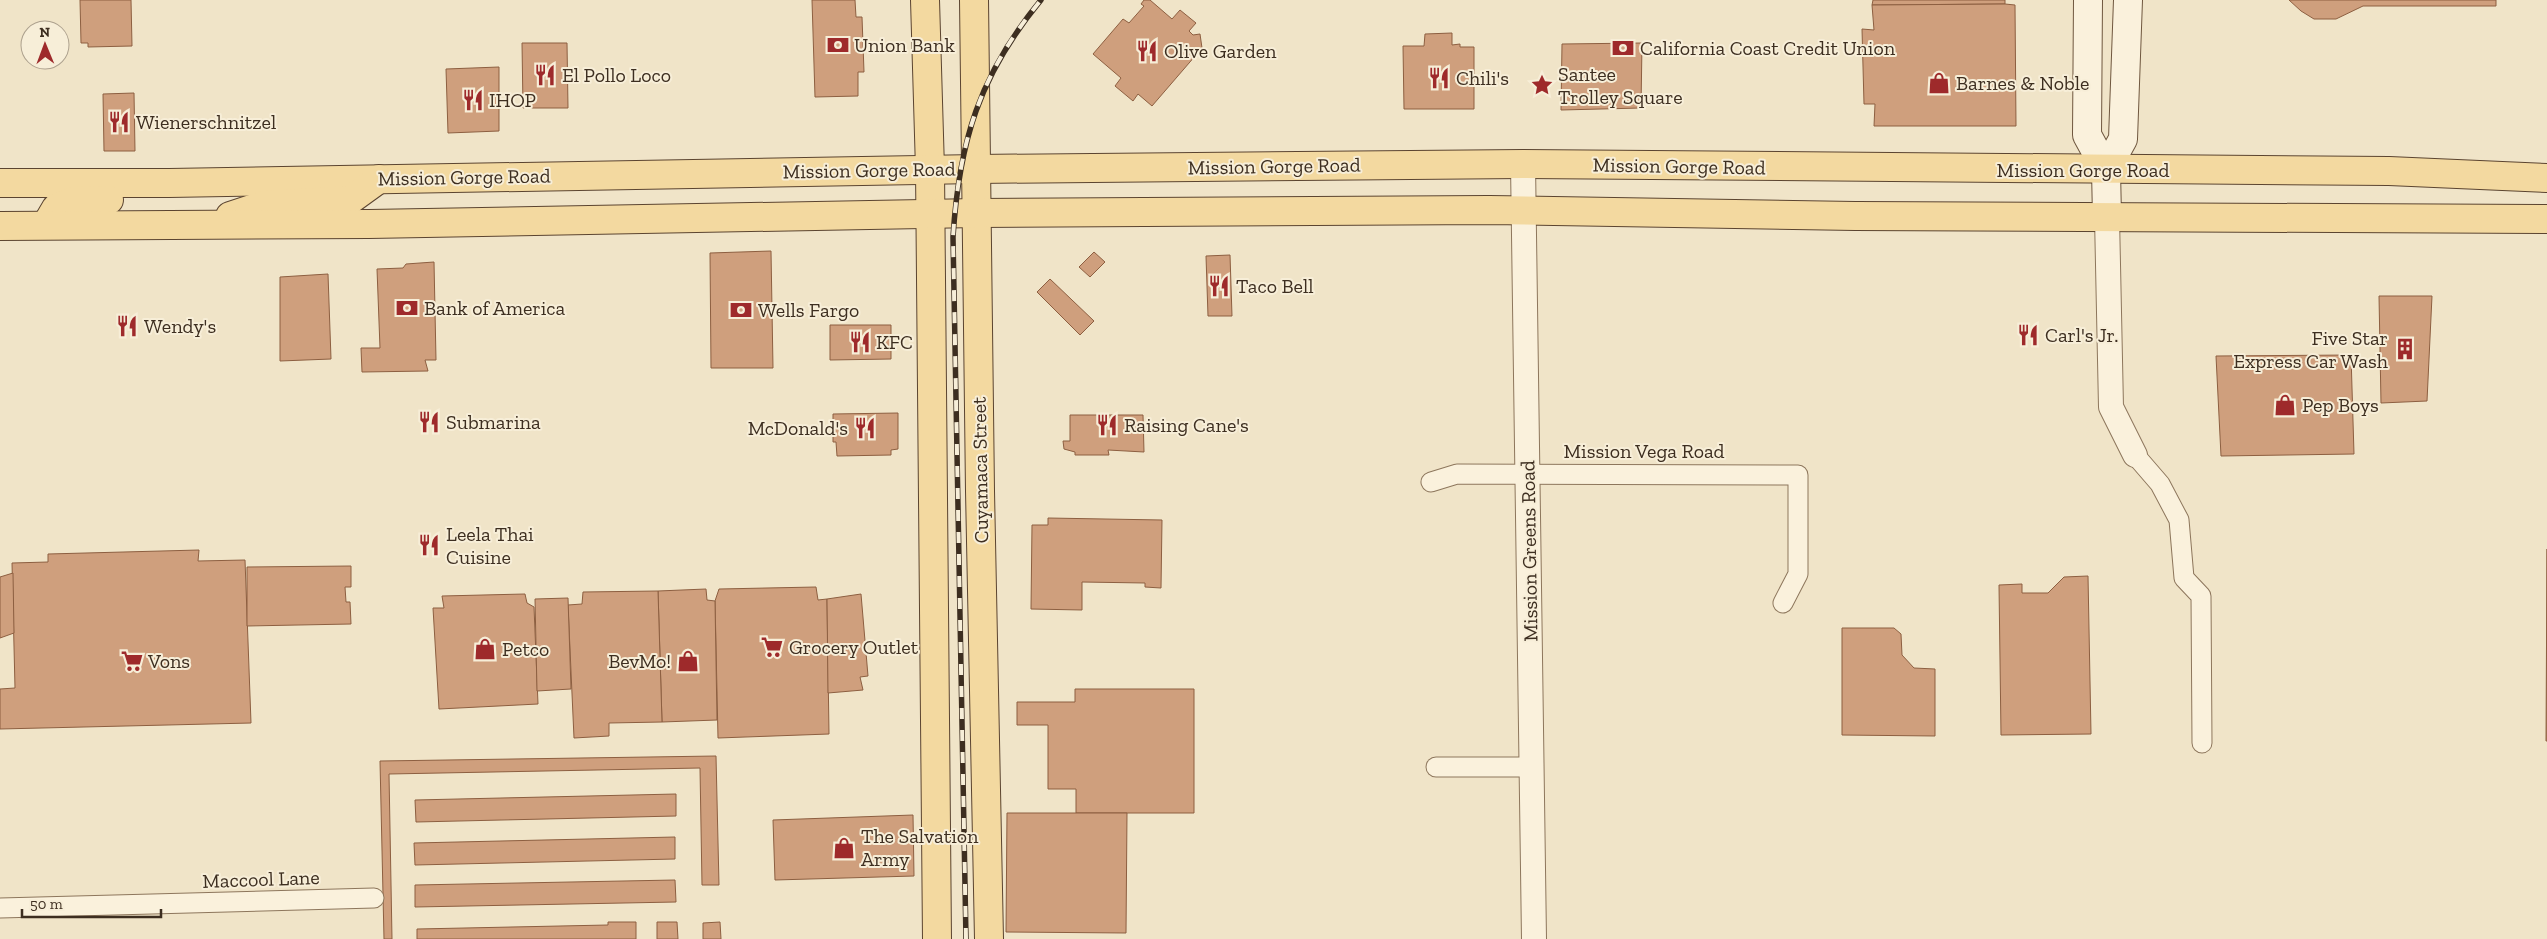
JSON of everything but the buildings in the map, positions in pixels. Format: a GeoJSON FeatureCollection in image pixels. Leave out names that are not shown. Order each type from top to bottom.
{"type":"FeatureCollection","features":[{"type":"Feature","properties":{"kind":"main road"},"geometry":{"type":"LineString","coordinates":[[925,0],[930,169],[937,939]]}},
{"type":"Feature","properties":{"kind":"main road","name":"Cuyamaca Street"},"geometry":{"type":"LineString","coordinates":[[974,0],[988,939]]}},
{"type":"Feature","properties":{"kind":"main road"},"geometry":{"type":"LineString","coordinates":[[2088,0],[2086,135],[2106,170],[2107,217]]}},
{"type":"Feature","properties":{"kind":"main road"},"geometry":{"type":"LineString","coordinates":[[2106,170],[2124,139],[2128,0]]}},
{"type":"Feature","properties":{"kind":"main road","name":"Mission Gorge Road"},"geometry":{"type":"LineString","coordinates":[[0,183],[206,182],[930,169],[1523,164],[2389,171],[2547,178]]}},
{"type":"Feature","properties":{"kind":"main road"},"geometry":{"type":"LineString","coordinates":[[205,224],[264,205],[350,200],[379,179]]}},
{"type":"Feature","properties":{"kind":"main road"},"geometry":{"type":"LineString","coordinates":[[46,225],[56,208],[74,201],[162,199],[206,182]]}},
{"type":"Feature","properties":{"kind":"main road"},"geometry":{"type":"LineString","coordinates":[[0,226],[930,213],[1524,210],[2547,220]]}},
{"type":"Feature","properties":{"kind":"street","name":"Mission Greens Road"},"geometry":{"type":"LineString","coordinates":[[1523,164],[1534,939]]}},
{"type":"Feature","properties":{"kind":"street"},"geometry":{"type":"LineString","coordinates":[[2107,217],[2111,407],[2135,455],[2160,484],[2179,520],[2184,578],[2201,596],[2202,742]]}},
{"type":"Feature","properties":{"kind":"street","name":"Mission Vega Road"},"geometry":{"type":"LineString","coordinates":[[1431,482],[1457,474],[1798,475],[1798,574],[1783,603]]}},
{"type":"Feature","properties":{"kind":"street"},"geometry":{"type":"LineString","coordinates":[[1436,767],[1532,768]]}},
{"type":"Feature","properties":{"kind":"street","name":"Maccool Lane"},"geometry":{"type":"LineString","coordinates":[[0,908],[374,898]]}},
{"type":"Feature","properties":{"kind":"railway"},"geometry":{"type":"LineString","coordinates":[[966,939],[953,237],[961,170],[967,140],[976,111],[987,83],[1002,55],[1041,0]]}},
{"type":"Feature","properties":{"kind":"place","name":"Union Bank"},"geometry":{"type":"Point","coordinates":[838,45]}},
{"type":"Feature","properties":{"kind":"place","name":"California Coast Credit Union"},"geometry":{"type":"Point","coordinates":[1623,48]}},
{"type":"Feature","properties":{"kind":"place","name":"Olive Garden"},"geometry":{"type":"Point","coordinates":[1147,51]}},
{"type":"Feature","properties":{"kind":"place","name":"El Pollo Loco"},"geometry":{"type":"Point","coordinates":[545,75]}},
{"type":"Feature","properties":{"kind":"place","name":"Chili's"},"geometry":{"type":"Point","coordinates":[1439,78]}},
{"type":"Feature","properties":{"kind":"place","name":"Barnes & Noble"},"geometry":{"type":"Point","coordinates":[1939,83]}},
{"type":"Feature","properties":{"kind":"place","name":"Santee Trolley Square"},"geometry":{"type":"Point","coordinates":[1542,85]}},
{"type":"Feature","properties":{"kind":"place","name":"IHOP"},"geometry":{"type":"Point","coordinates":[473,100]}},
{"type":"Feature","properties":{"kind":"place","name":"Wienerschnitzel"},"geometry":{"type":"Point","coordinates":[119,122]}},
{"type":"Feature","properties":{"kind":"place","name":"Taco Bell"},"geometry":{"type":"Point","coordinates":[1219,286]}},
{"type":"Feature","properties":{"kind":"place","name":"Bank of America"},"geometry":{"type":"Point","coordinates":[407,308]}},
{"type":"Feature","properties":{"kind":"place","name":"Wells Fargo"},"geometry":{"type":"Point","coordinates":[741,310]}},
{"type":"Feature","properties":{"kind":"place","name":"Wendy's"},"geometry":{"type":"Point","coordinates":[127,326]}},
{"type":"Feature","properties":{"kind":"place","name":"Carl's Jr."},"geometry":{"type":"Point","coordinates":[2028,335]}},
{"type":"Feature","properties":{"kind":"place","name":"KFC"},"geometry":{"type":"Point","coordinates":[860,342]}},
{"type":"Feature","properties":{"kind":"place","name":"Five Star Express Car Wash"},"geometry":{"type":"Point","coordinates":[2405,349]}},
{"type":"Feature","properties":{"kind":"place","name":"Pep Boys"},"geometry":{"type":"Point","coordinates":[2285,405]}},
{"type":"Feature","properties":{"kind":"place","name":"Submarina"},"geometry":{"type":"Point","coordinates":[429,422]}},
{"type":"Feature","properties":{"kind":"place","name":"Raising Cane's"},"geometry":{"type":"Point","coordinates":[1107,425]}},
{"type":"Feature","properties":{"kind":"place","name":"McDonald's"},"geometry":{"type":"Point","coordinates":[865,428]}},
{"type":"Feature","properties":{"kind":"place","name":"Leela Thai Cuisine"},"geometry":{"type":"Point","coordinates":[429,545]}},
{"type":"Feature","properties":{"kind":"place","name":"Grocery Outlet"},"geometry":{"type":"Point","coordinates":[772,647]}},
{"type":"Feature","properties":{"kind":"place","name":"Petco"},"geometry":{"type":"Point","coordinates":[485,649]}},
{"type":"Feature","properties":{"kind":"place","name":"Vons"},"geometry":{"type":"Point","coordinates":[132,661]}},
{"type":"Feature","properties":{"kind":"place","name":"BevMo!"},"geometry":{"type":"Point","coordinates":[688,661]}},
{"type":"Feature","properties":{"kind":"place","name":"The Salvation Army"},"geometry":{"type":"Point","coordinates":[844,848]}}]}
